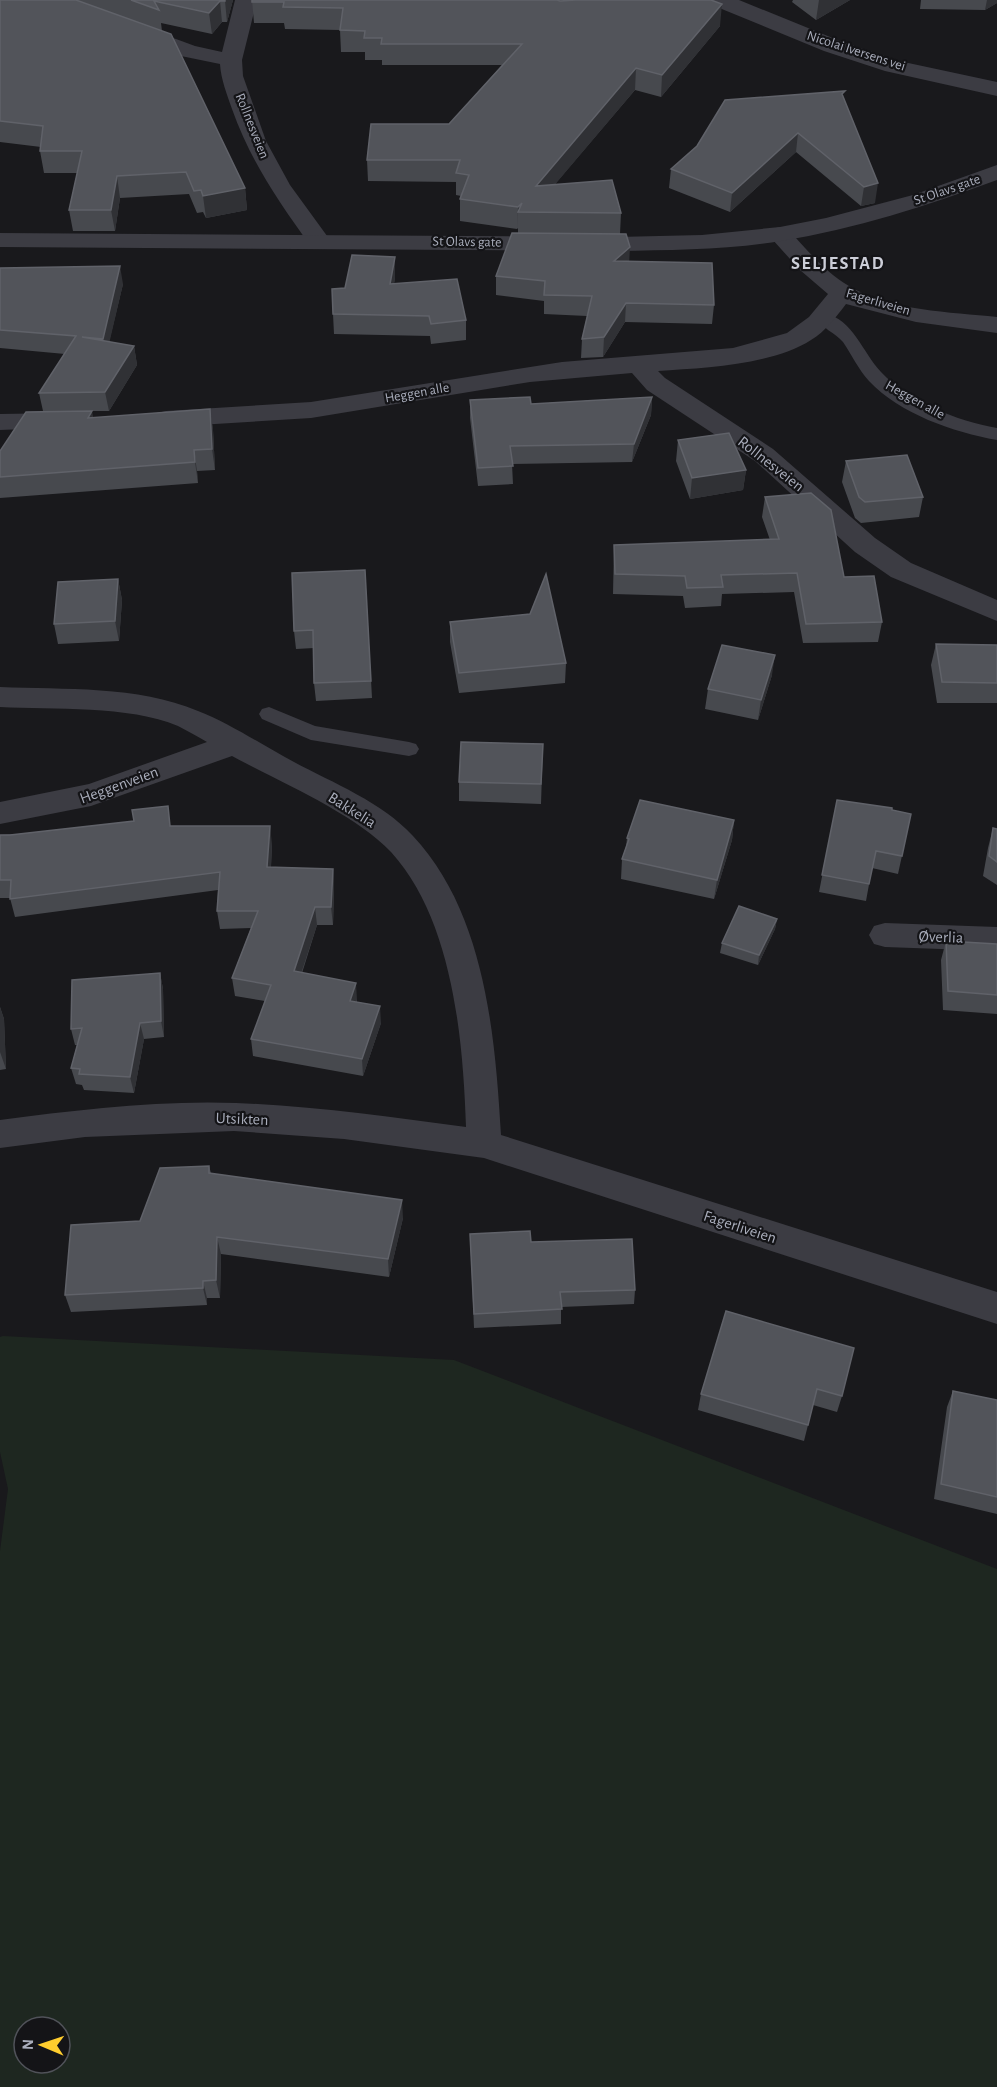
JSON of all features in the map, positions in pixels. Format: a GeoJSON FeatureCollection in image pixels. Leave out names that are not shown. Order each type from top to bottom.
{"type":"FeatureCollection","features":[{"type":"Feature","properties":{"kind":"street"},"geometry":{"type":"LineString","coordinates":[[50,0],[189,51],[231,60]]}},
{"type":"Feature","properties":{"kind":"street","name":"Rollnesveien"},"geometry":{"type":"LineString","coordinates":[[246,0],[231,60],[232,76],[255,141],[279,186],[318,240]]}},
{"type":"Feature","properties":{"kind":"street","name":"Nicolai Iversens vei"},"geometry":{"type":"LineString","coordinates":[[720,0],[832,46],[893,66],[997,89]]}},
{"type":"Feature","properties":{"kind":"street","name":"St Olavs gate"},"geometry":{"type":"LineString","coordinates":[[0,240],[318,240],[617,244],[702,242],[780,234],[875,214],[997,172]]}},
{"type":"Feature","properties":{"kind":"street","name":"Fagerliveien"},"geometry":{"type":"LineString","coordinates":[[780,234],[807,264],[842,292],[865,301],[951,320],[997,325]]}},
{"type":"Feature","properties":{"kind":"street","name":"Heggen alle"},"geometry":{"type":"LineString","coordinates":[[136,420],[246,416],[311,410],[564,370],[639,365],[740,354],[786,343],[809,333],[824,318],[842,292]]}},
{"type":"Feature","properties":{"kind":"street","name":"Rollnesveien"},"geometry":{"type":"LineString","coordinates":[[639,365],[656,384],[764,455],[847,531],[883,558],[901,570],[944,591],[997,611]]}},
{"type":"Feature","properties":{"kind":"street"},"geometry":{"type":"LineString","coordinates":[[0,422],[92,420]]}},
{"type":"Feature","properties":{"kind":"street","name":"Bakkelia"},"geometry":{"type":"LineString","coordinates":[[0,697],[146,706],[187,718],[358,810],[400,843],[428,878],[448,916],[468,992],[481,1080],[484,1144]]}},
{"type":"Feature","properties":{"kind":"street","name":"Heggenveien"},"geometry":{"type":"LineString","coordinates":[[0,813],[42,809],[79,800],[235,743]]}},
{"type":"Feature","properties":{"kind":"street","name":"Øverlia"},"geometry":{"type":"LineString","coordinates":[[885,935],[997,939]]}},
{"type":"Feature","properties":{"kind":"street","name":"Utsikten"},"geometry":{"type":"LineString","coordinates":[[0,1134],[85,1123],[234,1117],[344,1125],[484,1144]]}},
{"type":"Feature","properties":{"kind":"street","name":"Fagerliveien"},"geometry":{"type":"LineString","coordinates":[[484,1144],[756,1233],[907,1276],[997,1308]]}},
{"type":"Feature","properties":{"kind":"lane","name":"Heggen alle"},"geometry":{"type":"LineString","coordinates":[[824,318],[849,336],[868,369],[887,387],[915,404],[959,424],[997,434]]}},
{"type":"Feature","properties":{"kind":"lane"},"geometry":{"type":"LineString","coordinates":[[269,714],[311,733],[409,749]]}},
{"type":"Feature","properties":{"kind":"shaded area"},"geometry":{"type":"Polygon","coordinates":[[[3,1336],[454,1360],[997,1569],[997,2087],[0,2087],[0,1551],[8,1489],[0,1452],[0,1337],[3,1336]]]}},
{"type":"Feature","properties":{"kind":"building"},"geometry":{"type":"Polygon","coordinates":[[[0,0],[76,0],[171,34],[245,188],[203,196],[201,190],[194,191],[186,172],[117,176],[111,210],[69,210],[82,151],[40,151],[43,126],[0,121],[0,0]]]}},
{"type":"Feature","properties":{"kind":"building"},"geometry":{"type":"Polygon","coordinates":[[[131,0],[225,1],[220,1],[209,13],[154,1],[159,10],[131,0]]]}},
{"type":"Feature","properties":{"kind":"building"},"geometry":{"type":"Polygon","coordinates":[[[252,0],[711,0],[722,4],[662,75],[636,68],[536,186],[612,180],[621,213],[518,212],[522,203],[518,207],[460,199],[469,175],[456,173],[460,160],[367,160],[371,124],[449,124],[522,44],[381,44],[382,38],[364,38],[365,31],[340,30],[343,8],[283,7],[284,2],[252,2],[252,0]]]}},
{"type":"Feature","properties":{"kind":"building"},"geometry":{"type":"Polygon","coordinates":[[[845,91],[842,94],[878,183],[864,187],[798,133],[732,193],[671,169],[697,146],[725,100],[845,91]]]}},
{"type":"Feature","properties":{"kind":"building"},"geometry":{"type":"Polygon","coordinates":[[[512,233],[626,234],[630,247],[614,261],[712,263],[714,305],[626,303],[604,337],[582,339],[592,296],[544,295],[545,281],[496,276],[512,233]]]}},
{"type":"Feature","properties":{"kind":"building"},"geometry":{"type":"Polygon","coordinates":[[[352,255],[395,257],[390,284],[457,279],[466,320],[431,324],[429,316],[333,314],[332,289],[345,288],[352,255]]]}},
{"type":"Feature","properties":{"kind":"building"},"geometry":{"type":"Polygon","coordinates":[[[120,266],[103,339],[82,337],[134,346],[105,392],[39,393],[76,336],[0,330],[0,268],[120,266]]]}},
{"type":"Feature","properties":{"kind":"building"},"geometry":{"type":"Polygon","coordinates":[[[530,397],[531,404],[652,397],[634,444],[510,446],[513,466],[478,468],[470,400],[530,397]]]}},
{"type":"Feature","properties":{"kind":"building"},"geometry":{"type":"Polygon","coordinates":[[[210,409],[212,449],[194,450],[195,462],[0,477],[0,451],[26,412],[92,411],[88,418],[210,409]]]}},
{"type":"Feature","properties":{"kind":"building"},"geometry":{"type":"Polygon","coordinates":[[[729,433],[746,470],[692,478],[678,440],[729,433]]]}},
{"type":"Feature","properties":{"kind":"building"},"geometry":{"type":"Polygon","coordinates":[[[907,455],[923,497],[865,502],[859,497],[846,461],[907,455]]]}},
{"type":"Feature","properties":{"kind":"building"},"geometry":{"type":"Polygon","coordinates":[[[811,493],[831,510],[844,577],[874,576],[882,622],[806,624],[797,573],[721,575],[723,587],[687,588],[685,576],[615,574],[614,545],[779,539],[765,497],[811,493]]]}},
{"type":"Feature","properties":{"kind":"building"},"geometry":{"type":"Polygon","coordinates":[[[365,570],[371,681],[314,683],[313,630],[294,631],[292,573],[365,570]]]}},
{"type":"Feature","properties":{"kind":"building"},"geometry":{"type":"Polygon","coordinates":[[[546,574],[566,663],[459,673],[450,622],[530,614],[546,574]]]}},
{"type":"Feature","properties":{"kind":"building"},"geometry":{"type":"Polygon","coordinates":[[[118,579],[115,621],[54,624],[58,582],[118,579]]]}},
{"type":"Feature","properties":{"kind":"building"},"geometry":{"type":"Polygon","coordinates":[[[936,644],[997,645],[997,683],[942,682],[936,644]]]}},
{"type":"Feature","properties":{"kind":"building"},"geometry":{"type":"Polygon","coordinates":[[[722,645],[775,655],[761,700],[708,689],[722,645]]]}},
{"type":"Feature","properties":{"kind":"building"},"geometry":{"type":"Polygon","coordinates":[[[461,742],[543,744],[541,784],[459,782],[461,742]]]}},
{"type":"Feature","properties":{"kind":"building"},"geometry":{"type":"Polygon","coordinates":[[[640,800],[734,820],[717,880],[622,859],[640,800]]]}},
{"type":"Feature","properties":{"kind":"building"},"geometry":{"type":"Polygon","coordinates":[[[837,800],[892,808],[892,810],[911,814],[902,856],[876,851],[869,884],[822,875],[837,800]]]}},
{"type":"Feature","properties":{"kind":"building"},"geometry":{"type":"Polygon","coordinates":[[[168,806],[170,826],[270,826],[267,867],[333,869],[331,907],[315,907],[294,971],[356,983],[350,1001],[380,1006],[362,1059],[251,1039],[271,985],[232,978],[258,911],[217,911],[220,872],[10,899],[11,880],[0,880],[0,835],[134,821],[132,810],[168,806]]]}},
{"type":"Feature","properties":{"kind":"building"},"geometry":{"type":"Polygon","coordinates":[[[993,828],[997,829],[997,862],[989,856],[993,828]]]}},
{"type":"Feature","properties":{"kind":"building"},"geometry":{"type":"Polygon","coordinates":[[[739,906],[777,919],[759,955],[722,943],[739,906]]]}},
{"type":"Feature","properties":{"kind":"building"},"geometry":{"type":"Polygon","coordinates":[[[946,941],[997,944],[997,995],[948,991],[946,941]]]}},
{"type":"Feature","properties":{"kind":"building"},"geometry":{"type":"Polygon","coordinates":[[[160,973],[161,1021],[140,1023],[130,1077],[79,1074],[80,1069],[71,1068],[82,1028],[71,1029],[72,980],[160,973]]]}},
{"type":"Feature","properties":{"kind":"building"},"geometry":{"type":"Polygon","coordinates":[[[209,1166],[209,1173],[402,1200],[388,1259],[217,1237],[216,1280],[203,1281],[203,1288],[65,1295],[71,1225],[140,1221],[160,1168],[209,1166]]]}},
{"type":"Feature","properties":{"kind":"building"},"geometry":{"type":"Polygon","coordinates":[[[530,1231],[531,1242],[632,1239],[635,1290],[560,1292],[562,1309],[474,1314],[470,1234],[530,1231]]]}},
{"type":"Feature","properties":{"kind":"building"},"geometry":{"type":"Polygon","coordinates":[[[726,1311],[854,1348],[842,1396],[817,1389],[808,1425],[701,1394],[726,1311]]]}},
{"type":"Feature","properties":{"kind":"building"},"geometry":{"type":"Polygon","coordinates":[[[953,1391],[997,1400],[997,1497],[941,1484],[953,1391]]]}},
{"type":"Feature","properties":{"kind":"district","name":"SELJESTAD"},"geometry":{"type":"Point","coordinates":[838,264]}}]}
